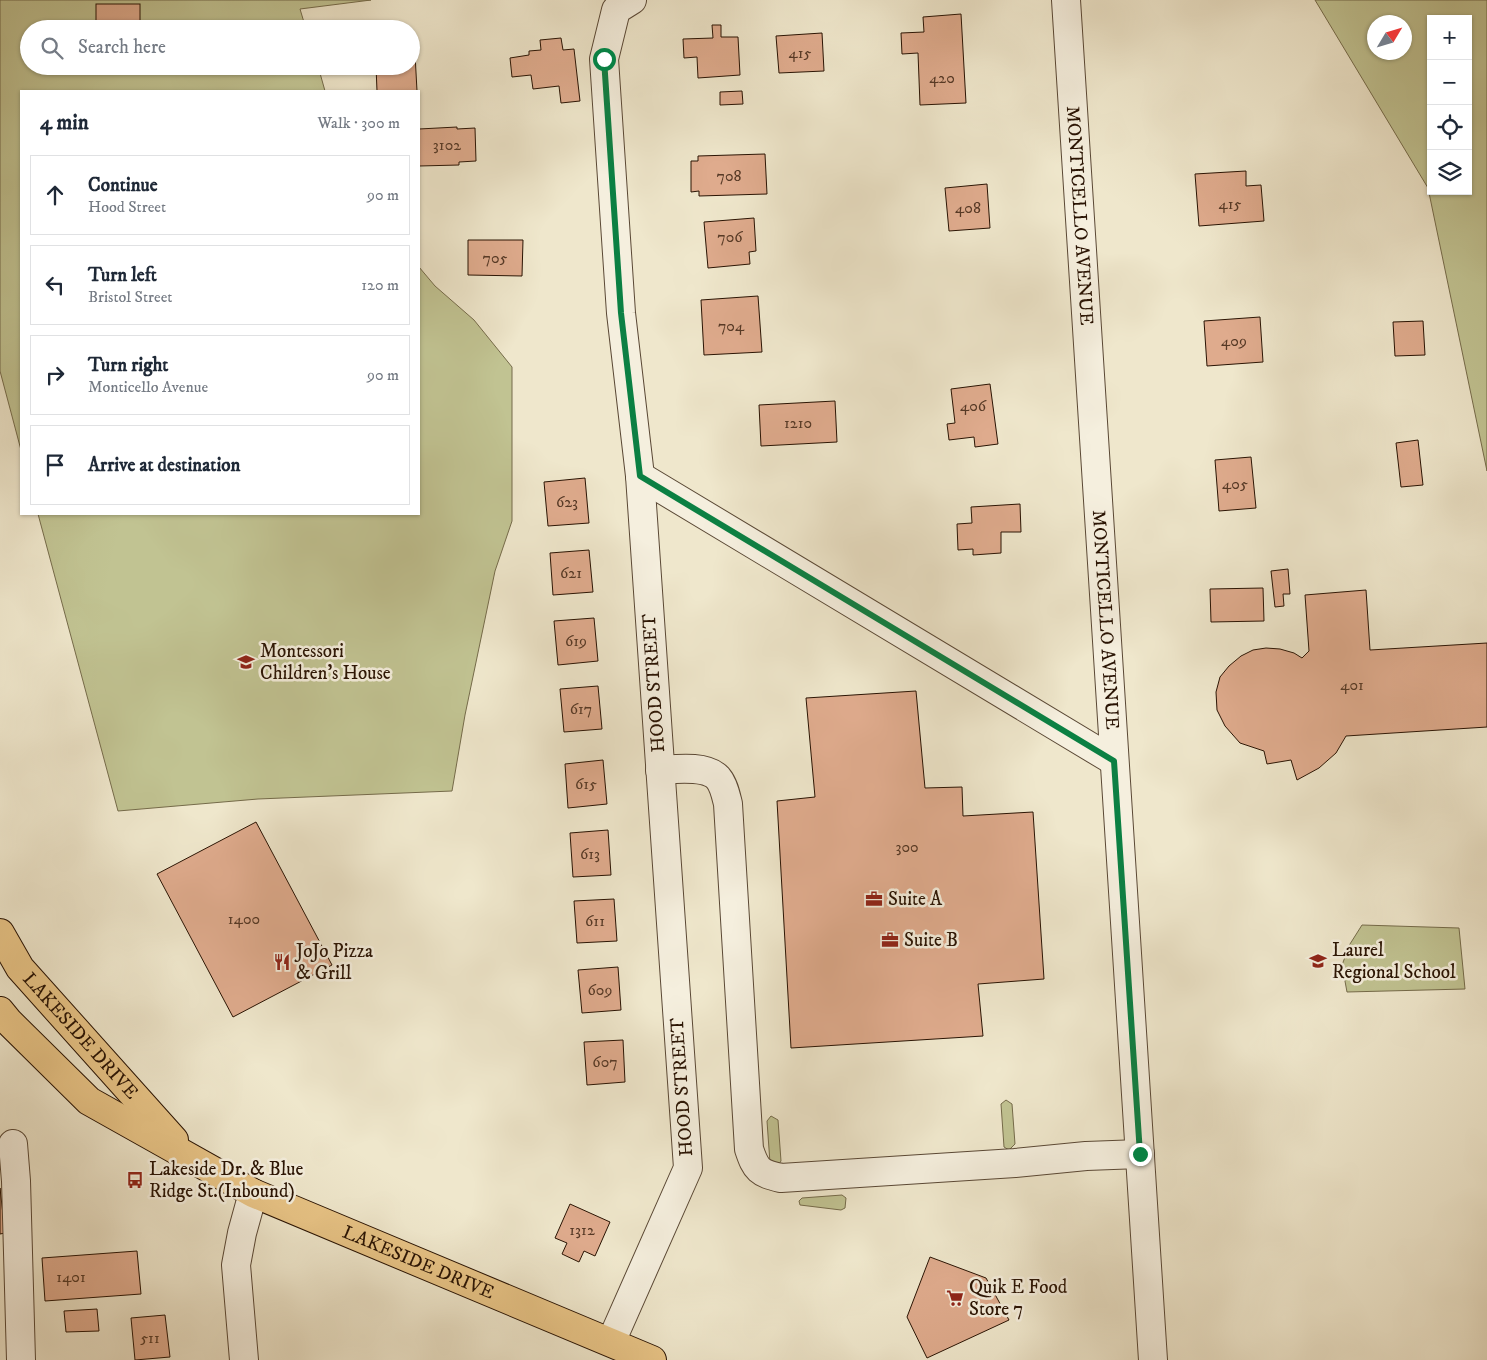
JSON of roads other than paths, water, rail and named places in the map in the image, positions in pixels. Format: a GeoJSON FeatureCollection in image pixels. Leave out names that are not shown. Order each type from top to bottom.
{"type":"FeatureCollection","features":[{"type":"Feature","properties":{"kind":"main road","name":"LAKESIDE DRIVE"},"geometry":{"type":"LineString","coordinates":[[0,933],[20,968],[188,1156]]}},
{"type":"Feature","properties":{"kind":"main road","name":"LAKESIDE DRIVE"},"geometry":{"type":"LineString","coordinates":[[0,1011],[89,1101],[253,1193],[652,1360]]}},
{"type":"Feature","properties":{"kind":"street","name":"MONTICELLO AVENUE"},"geometry":{"type":"LineString","coordinates":[[1066,0],[1152,1360]]}},
{"type":"Feature","properties":{"kind":"street","name":"HOOD STREET"},"geometry":{"type":"LineString","coordinates":[[611,1342],[688,1168],[640,476],[621,313],[604,59],[624,5]]}},
{"type":"Feature","properties":{"kind":"street"},"geometry":{"type":"LineString","coordinates":[[640,476],[1114,761]]}},
{"type":"Feature","properties":{"kind":"street"},"geometry":{"type":"LineString","coordinates":[[660,770],[690,768],[703,770],[718,777],[724,788],[728,804],[749,1149],[754,1165],[767,1175],[782,1178],[1015,1163],[1086,1156],[1140,1154]]}},
{"type":"Feature","properties":{"kind":"street"},"geometry":{"type":"LineString","coordinates":[[13,1144],[16,1181],[21,1360]]}},
{"type":"Feature","properties":{"kind":"street"},"geometry":{"type":"LineString","coordinates":[[244,1360],[236,1264],[253,1193]]}},
{"type":"Feature","properties":{"kind":"place","name":"Montessori Children's House"},"geometry":{"type":"Point","coordinates":[246,662]}},
{"type":"Feature","properties":{"kind":"place","name":"Suite A"},"geometry":{"type":"Point","coordinates":[874,899]}},
{"type":"Feature","properties":{"kind":"place","name":"Suite B"},"geometry":{"type":"Point","coordinates":[890,940]}},
{"type":"Feature","properties":{"kind":"place","name":"Laurel Regional School"},"geometry":{"type":"Point","coordinates":[1318,961]}},
{"type":"Feature","properties":{"kind":"place","name":"JoJo Pizza & Grill"},"geometry":{"type":"Point","coordinates":[282,962]}},
{"type":"Feature","properties":{"kind":"place","name":"Lakeside Dr. & Blue Ridge St.(Inbound)"},"geometry":{"type":"Point","coordinates":[135,1180]}},
{"type":"Feature","properties":{"kind":"place","name":"Quik E Food Store 7"},"geometry":{"type":"Point","coordinates":[955,1298]}}]}
